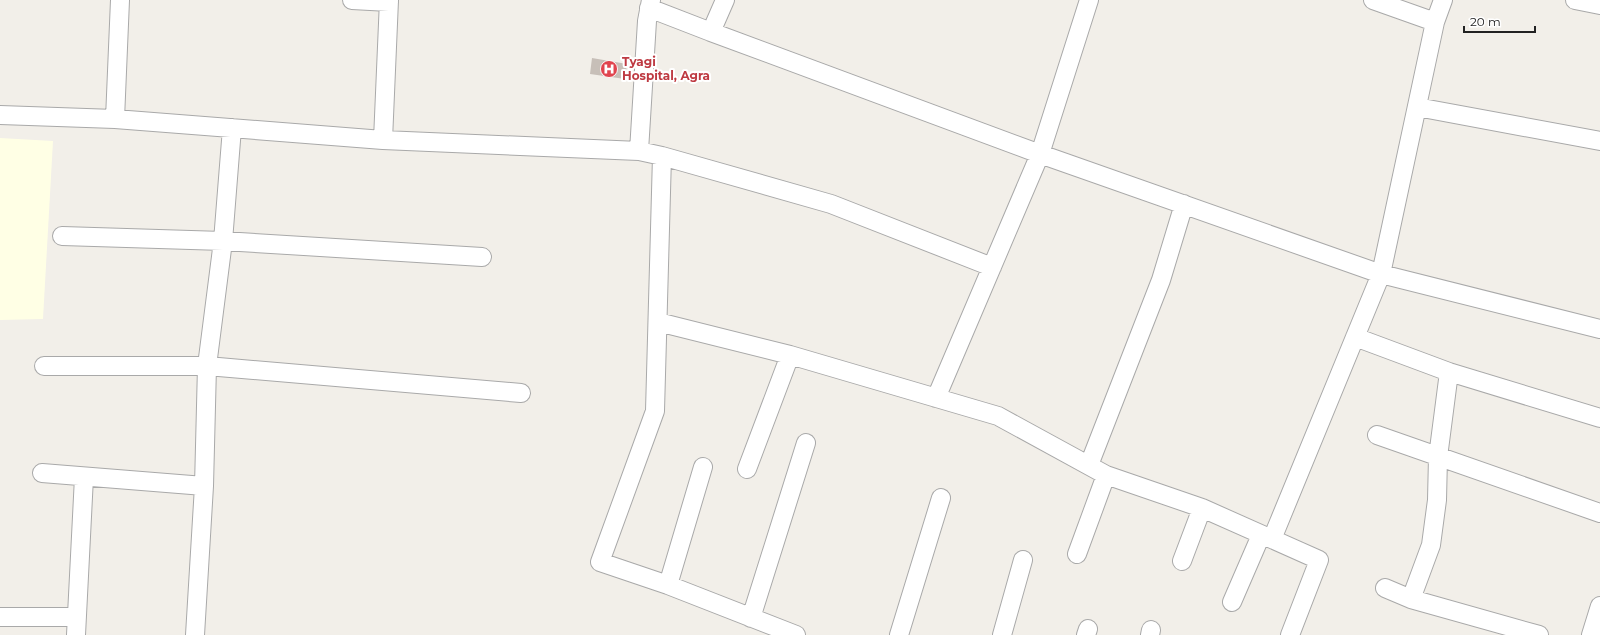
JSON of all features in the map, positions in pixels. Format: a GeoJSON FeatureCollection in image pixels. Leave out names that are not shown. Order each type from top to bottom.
{"type":"FeatureCollection","features":[{"type":"Feature","properties":{"kind":"street"},"geometry":{"type":"LineString","coordinates":[[115,119],[120,0]]}},
{"type":"Feature","properties":{"kind":"street"},"geometry":{"type":"LineString","coordinates":[[352,0],[389,1],[383,140]]}},
{"type":"Feature","properties":{"kind":"street"},"geometry":{"type":"LineString","coordinates":[[711,32],[725,0]]}},
{"type":"Feature","properties":{"kind":"street"},"geometry":{"type":"LineString","coordinates":[[936,398],[1040,154],[1090,0]]}},
{"type":"Feature","properties":{"kind":"street"},"geometry":{"type":"LineString","coordinates":[[1373,0],[1434,22]]}},
{"type":"Feature","properties":{"kind":"street"},"geometry":{"type":"LineString","coordinates":[[1232,602],[1266,537],[1355,337],[1381,274],[1434,22],[1443,0]]}},
{"type":"Feature","properties":{"kind":"street"},"geometry":{"type":"LineString","coordinates":[[1575,0],[1600,5]]}},
{"type":"Feature","properties":{"kind":"street"},"geometry":{"type":"LineString","coordinates":[[639,151],[650,4],[711,32],[1040,154],[1381,274],[1600,329]]}},
{"type":"Feature","properties":{"kind":"street"},"geometry":{"type":"LineString","coordinates":[[1417,107],[1600,141]]}},
{"type":"Feature","properties":{"kind":"street"},"geometry":{"type":"LineString","coordinates":[[0,115],[115,119],[383,140],[639,151],[662,156],[831,204],[992,267]]}},
{"type":"Feature","properties":{"kind":"street"},"geometry":{"type":"LineString","coordinates":[[195,635],[204,486],[207,366],[223,241],[232,128]]}},
{"type":"Feature","properties":{"kind":"street"},"geometry":{"type":"LineString","coordinates":[[662,156],[655,411],[651,427],[600,562],[668,585],[796,635]]}},
{"type":"Feature","properties":{"kind":"street"},"geometry":{"type":"LineString","coordinates":[[1088,465],[1161,280],[1184,204]]}},
{"type":"Feature","properties":{"kind":"street"},"geometry":{"type":"LineString","coordinates":[[62,236],[223,241],[482,257]]}},
{"type":"Feature","properties":{"kind":"street"},"geometry":{"type":"LineString","coordinates":[[658,322],[790,355],[998,416],[1106,475],[1202,508],[1319,560],[1290,635]]}},
{"type":"Feature","properties":{"kind":"street"},"geometry":{"type":"LineString","coordinates":[[1355,337],[1449,372],[1600,418]]}},
{"type":"Feature","properties":{"kind":"street"},"geometry":{"type":"LineString","coordinates":[[747,469],[790,355]]}},
{"type":"Feature","properties":{"kind":"street"},"geometry":{"type":"LineString","coordinates":[[44,366],[207,366],[521,393]]}},
{"type":"Feature","properties":{"kind":"street"},"geometry":{"type":"LineString","coordinates":[[1411,599],[1431,545],[1436,500],[1438,457],[1449,372]]}},
{"type":"Feature","properties":{"kind":"street"},"geometry":{"type":"LineString","coordinates":[[1377,436],[1600,513]]}},
{"type":"Feature","properties":{"kind":"street"},"geometry":{"type":"LineString","coordinates":[[751,618],[806,443]]}},
{"type":"Feature","properties":{"kind":"street"},"geometry":{"type":"LineString","coordinates":[[668,585],[703,467]]}},
{"type":"Feature","properties":{"kind":"street"},"geometry":{"type":"LineString","coordinates":[[42,473],[204,486]]}},
{"type":"Feature","properties":{"kind":"street"},"geometry":{"type":"LineString","coordinates":[[1077,554],[1106,475]]}},
{"type":"Feature","properties":{"kind":"street"},"geometry":{"type":"LineString","coordinates":[[76,635],[84,477]]}},
{"type":"Feature","properties":{"kind":"street"},"geometry":{"type":"LineString","coordinates":[[899,635],[941,498]]}},
{"type":"Feature","properties":{"kind":"street"},"geometry":{"type":"LineString","coordinates":[[1182,561],[1202,508]]}},
{"type":"Feature","properties":{"kind":"street"},"geometry":{"type":"LineString","coordinates":[[1002,635],[1023,560]]}},
{"type":"Feature","properties":{"kind":"street"},"geometry":{"type":"LineString","coordinates":[[1385,588],[1411,599],[1539,635]]}},
{"type":"Feature","properties":{"kind":"street"},"geometry":{"type":"LineString","coordinates":[[1591,635],[1600,606]]}},
{"type":"Feature","properties":{"kind":"street"},"geometry":{"type":"LineString","coordinates":[[0,617],[77,617]]}},
{"type":"Feature","properties":{"kind":"shaded area"},"geometry":{"type":"Polygon","coordinates":[[[0,138],[53,141],[43,319],[0,320],[0,138]]]}},
{"type":"Feature","properties":{"kind":"building"},"geometry":{"type":"Polygon","coordinates":[[[592,58],[627,64],[625,79],[590,74],[592,58]]]}},
{"type":"Feature","properties":{"kind":"place","name":"Tyagi Hospital, Agra"},"geometry":{"type":"Point","coordinates":[609,69]}}]}
